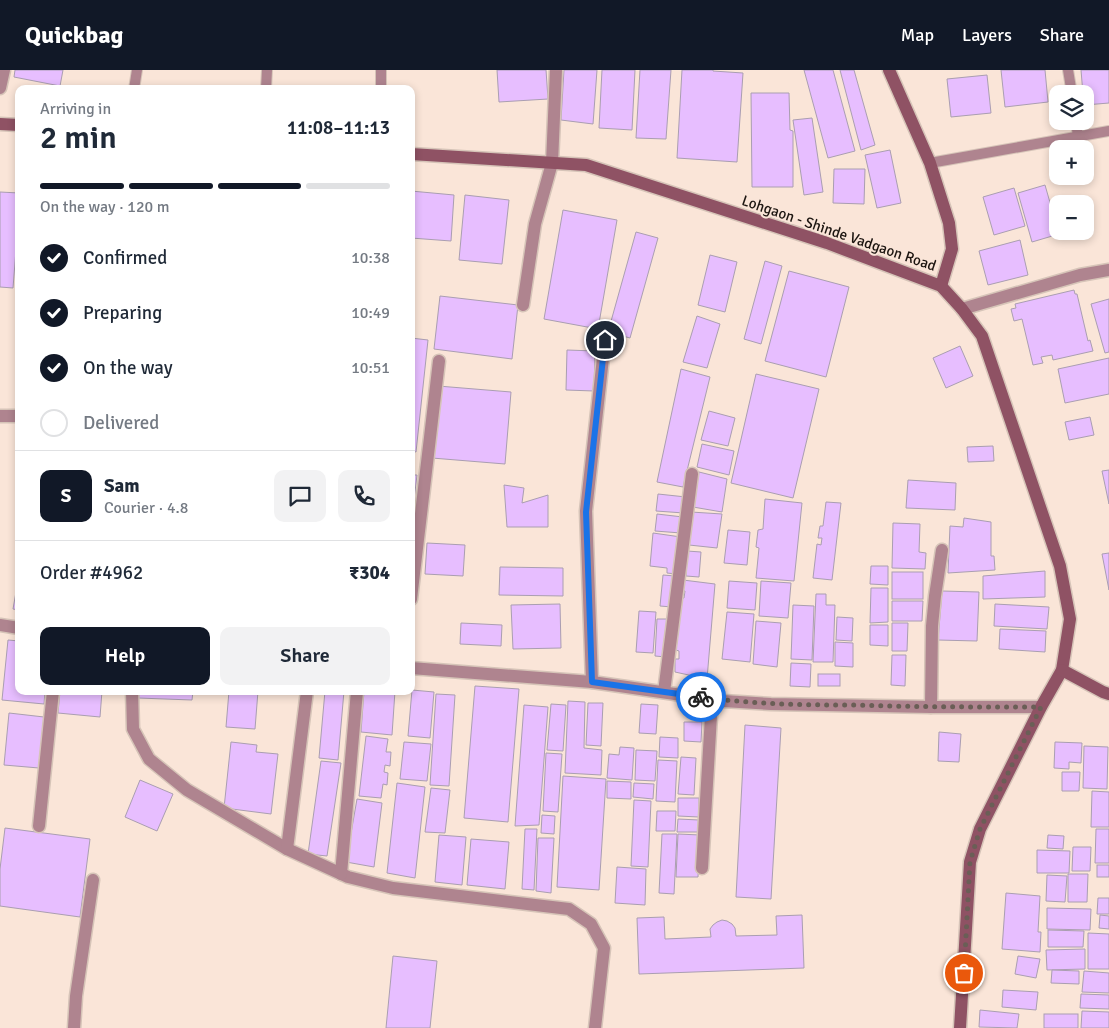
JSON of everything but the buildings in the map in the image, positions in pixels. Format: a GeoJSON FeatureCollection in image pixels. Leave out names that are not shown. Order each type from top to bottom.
{"type":"FeatureCollection","features":[{"type":"Feature","properties":{"kind":"street"},"geometry":{"type":"LineString","coordinates":[[0,88],[4,70]]}},
{"type":"Feature","properties":{"kind":"street"},"geometry":{"type":"LineString","coordinates":[[523,305],[535,224],[552,163],[556,70]]}},
{"type":"Feature","properties":{"kind":"street"},"geometry":{"type":"LineString","coordinates":[[889,70],[930,163],[949,223],[952,249],[941,286]]}},
{"type":"Feature","properties":{"kind":"street"},"geometry":{"type":"LineString","coordinates":[[0,124],[15,125]]}},
{"type":"Feature","properties":{"kind":"street","name":"Lohgaon - Shinde Vadgaon Road"},"geometry":{"type":"LineString","coordinates":[[415,154],[586,165],[826,243],[941,286],[962,309],[982,336],[1060,566],[1070,619],[1062,670]]}},
{"type":"Feature","properties":{"kind":"street"},"geometry":{"type":"LineString","coordinates":[[962,309],[1080,275],[1109,270]]}},
{"type":"Feature","properties":{"kind":"street"},"geometry":{"type":"LineString","coordinates":[[592,682],[586,512],[605,340]]}},
{"type":"Feature","properties":{"kind":"street"},"geometry":{"type":"LineString","coordinates":[[415,565],[439,361]]}},
{"type":"Feature","properties":{"kind":"street"},"geometry":{"type":"LineString","coordinates":[[0,416],[15,416]]}},
{"type":"Feature","properties":{"kind":"street"},"geometry":{"type":"LineString","coordinates":[[664,692],[692,474]]}},
{"type":"Feature","properties":{"kind":"street"},"geometry":{"type":"LineString","coordinates":[[931,707],[934,596],[942,550]]}},
{"type":"Feature","properties":{"kind":"street"},"geometry":{"type":"LineString","coordinates":[[0,625],[15,627]]}},
{"type":"Feature","properties":{"kind":"street"},"geometry":{"type":"LineString","coordinates":[[415,668],[592,682],[723,701],[771,704],[1041,707]]}},
{"type":"Feature","properties":{"kind":"street"},"geometry":{"type":"LineString","coordinates":[[960,1028],[970,862],[980,829],[1041,707],[1062,670],[1109,694]]}},
{"type":"Feature","properties":{"kind":"street"},"geometry":{"type":"LineString","coordinates":[[38,826],[53,695]]}},
{"type":"Feature","properties":{"kind":"street"},"geometry":{"type":"LineString","coordinates":[[132,695],[133,729],[149,759],[187,790],[286,849],[348,877],[393,888],[569,909],[591,924],[604,948],[595,1028]]}},
{"type":"Feature","properties":{"kind":"street"},"geometry":{"type":"LineString","coordinates":[[286,849],[306,695]]}},
{"type":"Feature","properties":{"kind":"street"},"geometry":{"type":"LineString","coordinates":[[341,874],[357,695]]}},
{"type":"Feature","properties":{"kind":"street"},"geometry":{"type":"LineString","coordinates":[[702,868],[712,699]]}},
{"type":"Feature","properties":{"kind":"street"},"geometry":{"type":"LineString","coordinates":[[74,1028],[76,996],[93,880]]}},
{"type":"Feature","properties":{"kind":"lane"},"geometry":{"type":"LineString","coordinates":[[135,85],[137,70]]}},
{"type":"Feature","properties":{"kind":"lane"},"geometry":{"type":"LineString","coordinates":[[266,85],[267,70]]}},
{"type":"Feature","properties":{"kind":"lane"},"geometry":{"type":"LineString","coordinates":[[381,70],[381,85]]}},
{"type":"Feature","properties":{"kind":"lane"},"geometry":{"type":"LineString","coordinates":[[1068,70],[1070,85]]}},
{"type":"Feature","properties":{"kind":"lane"},"geometry":{"type":"LineString","coordinates":[[1077,130],[1078,137]]}},
{"type":"Feature","properties":{"kind":"lane"},"geometry":{"type":"LineString","coordinates":[[930,163],[1109,131]]}},
{"type":"Feature","properties":{"kind":"way so far"},"geometry":{"type":"LineString","coordinates":[[701,697],[723,701],[771,704],[1041,707],[980,829],[970,862],[964,973]]}},
{"type":"Feature","properties":{"kind":"route"},"geometry":{"type":"LineString","coordinates":[[605,340],[586,512],[592,682],[701,697]]}}]}
